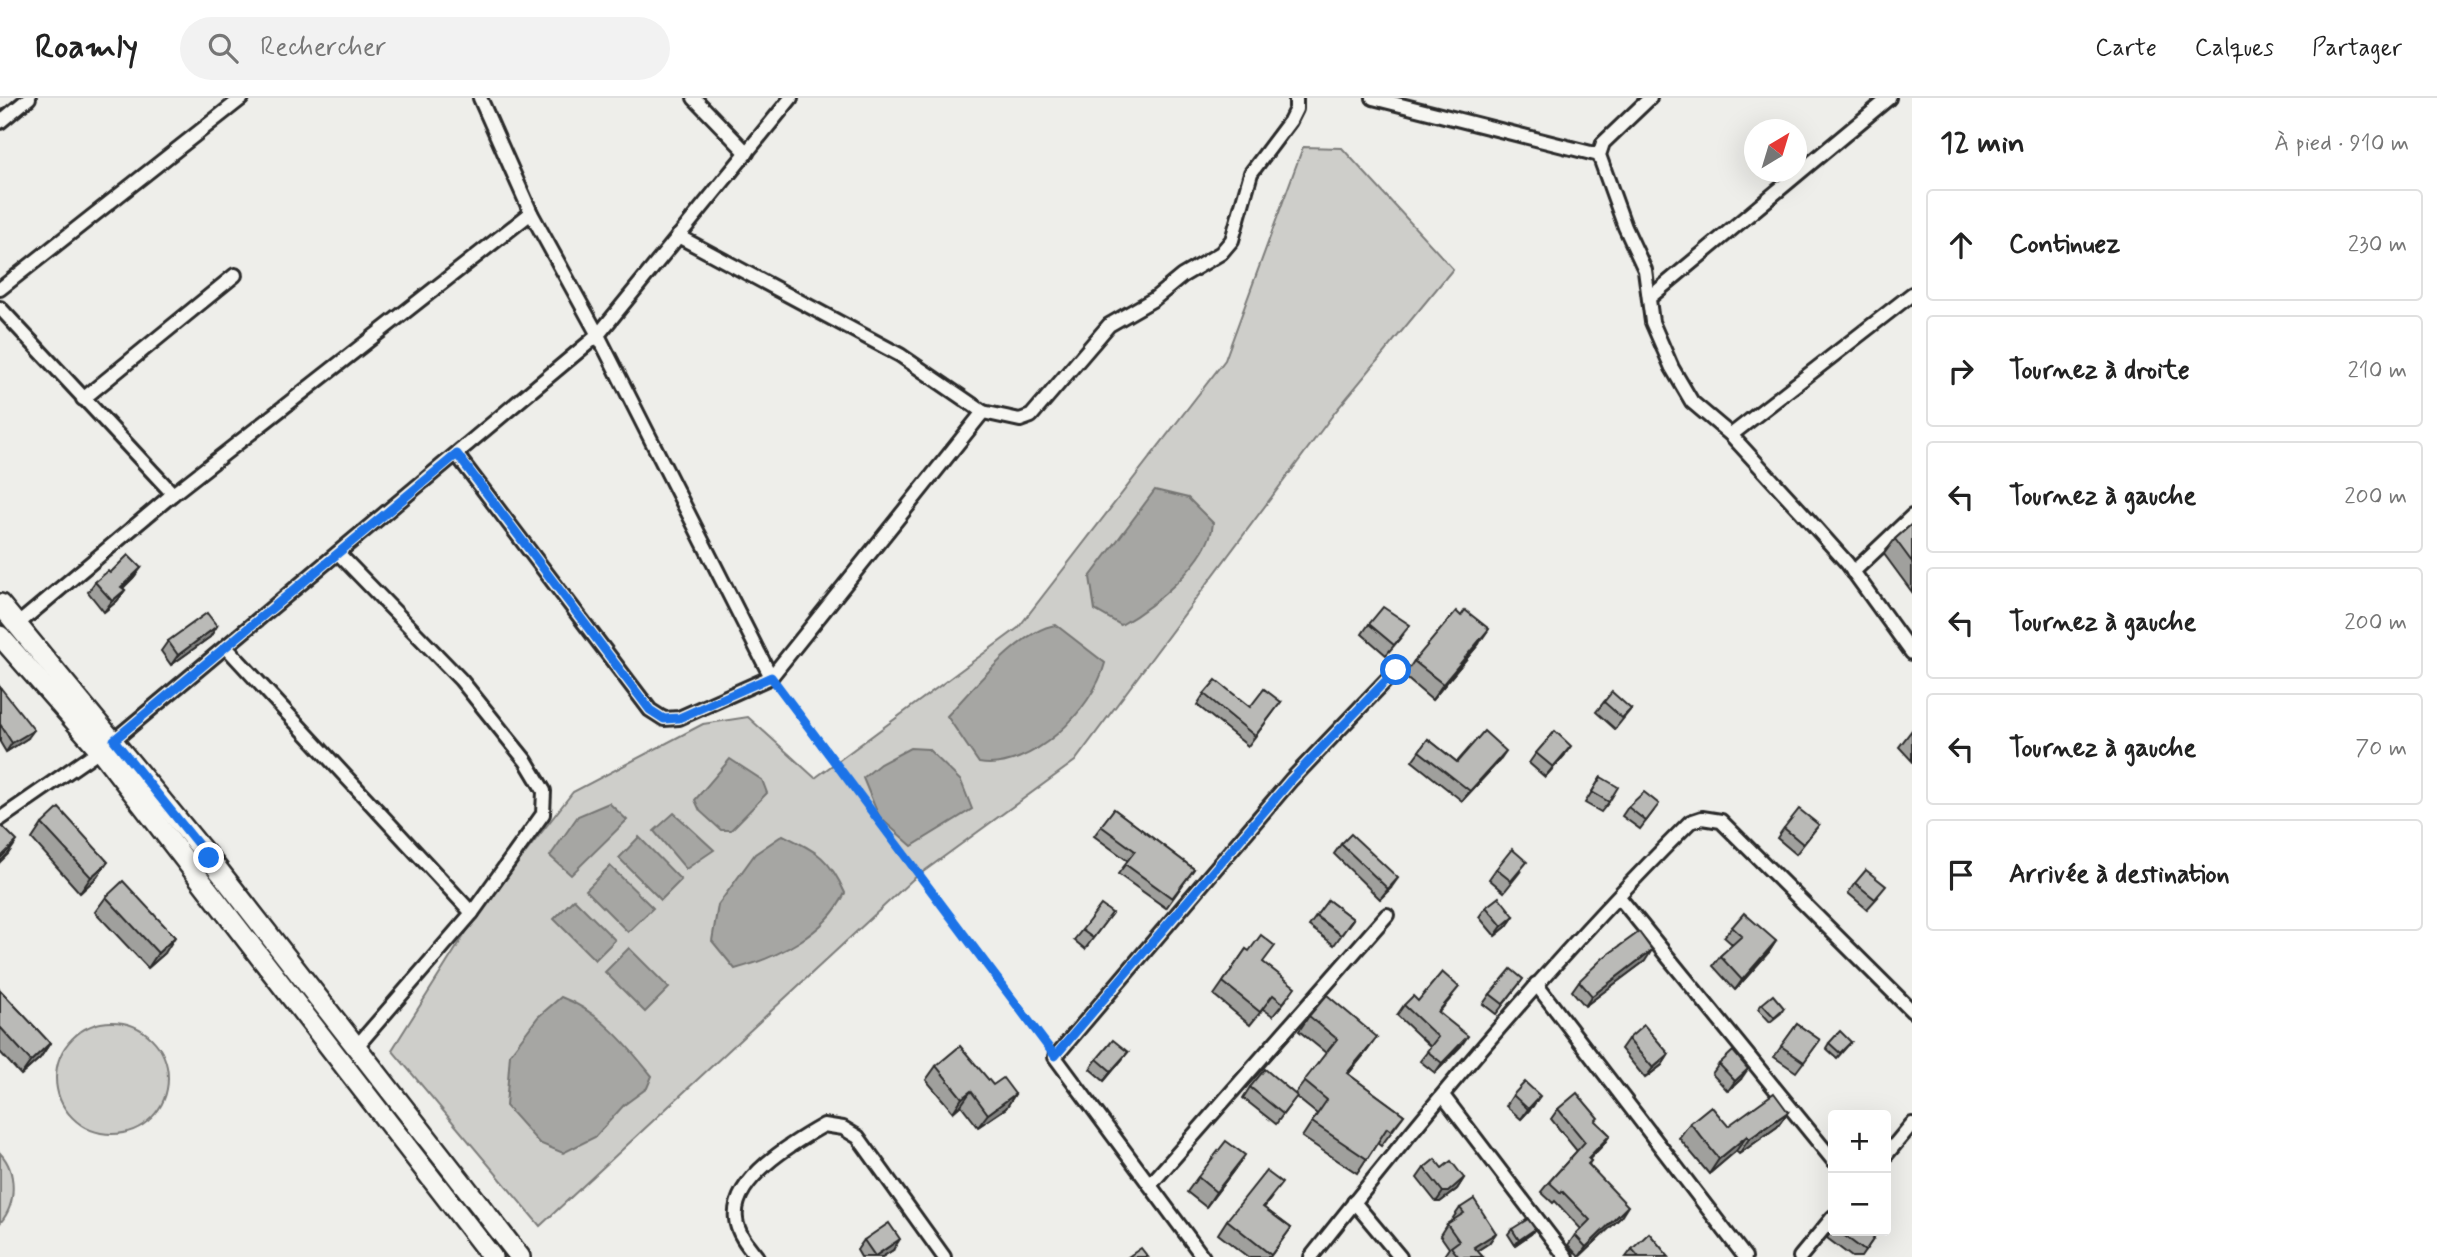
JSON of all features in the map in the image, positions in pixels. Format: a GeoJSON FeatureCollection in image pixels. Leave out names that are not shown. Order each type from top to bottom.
{"type":"FeatureCollection","features":[{"type":"Feature","properties":{"kind":"main road"},"geometry":{"type":"LineString","coordinates":[[0,604],[18,624],[492,1257]]}},
{"type":"Feature","properties":{"kind":"main road"},"geometry":{"type":"LineString","coordinates":[[0,636],[107,745],[358,1046],[520,1257]]}},
{"type":"Feature","properties":{"kind":"street"},"geometry":{"type":"LineString","coordinates":[[0,122],[29,98]]}},
{"type":"Feature","properties":{"kind":"street"},"geometry":{"type":"LineString","coordinates":[[0,289],[242,98]]}},
{"type":"Feature","properties":{"kind":"street"},"geometry":{"type":"LineString","coordinates":[[480,98],[531,214],[598,335],[771,677]]}},
{"type":"Feature","properties":{"kind":"street"},"geometry":{"type":"LineString","coordinates":[[694,98],[747,153]]}},
{"type":"Feature","properties":{"kind":"street"},"geometry":{"type":"LineString","coordinates":[[0,818],[107,745],[598,335],[791,98]]}},
{"type":"Feature","properties":{"kind":"street"},"geometry":{"type":"LineString","coordinates":[[678,236],[900,355],[983,412],[1020,420],[1031,416],[1109,325],[1154,299],[1182,276],[1221,253],[1232,240],[1251,173],[1290,121],[1296,109],[1296,98]]}},
{"type":"Feature","properties":{"kind":"street"},"geometry":{"type":"LineString","coordinates":[[1373,98],[1599,155]]}},
{"type":"Feature","properties":{"kind":"street"},"geometry":{"type":"LineString","coordinates":[[1650,98],[1603,143],[1599,155],[1625,227],[1645,270],[1657,333],[1672,368],[1692,402],[1731,435],[1853,572],[1912,653]]}},
{"type":"Feature","properties":{"kind":"street"},"geometry":{"type":"LineString","coordinates":[[1649,298],[1889,98]]}},
{"type":"Feature","properties":{"kind":"street"},"geometry":{"type":"LineString","coordinates":[[18,624],[173,494],[531,214]]}},
{"type":"Feature","properties":{"kind":"street"},"geometry":{"type":"LineString","coordinates":[[83,399],[235,275]]}},
{"type":"Feature","properties":{"kind":"street"},"geometry":{"type":"LineString","coordinates":[[1731,435],[1912,294]]}},
{"type":"Feature","properties":{"kind":"street"},"geometry":{"type":"LineString","coordinates":[[0,309],[173,494]]}},
{"type":"Feature","properties":{"kind":"street"},"geometry":{"type":"LineString","coordinates":[[457,454],[650,710],[664,719],[679,718],[771,677],[983,412]]}},
{"type":"Feature","properties":{"kind":"street"},"geometry":{"type":"LineString","coordinates":[[1853,572],[1912,516]]}},
{"type":"Feature","properties":{"kind":"street"},"geometry":{"type":"LineString","coordinates":[[338,553],[461,680],[526,761],[544,791],[542,814],[472,913],[358,1046]]}},
{"type":"Feature","properties":{"kind":"street"},"geometry":{"type":"LineString","coordinates":[[226,647],[472,913]]}},
{"type":"Feature","properties":{"kind":"street"},"geometry":{"type":"LineString","coordinates":[[1203,1257],[1055,1056],[1291,780],[1396,670]]}},
{"type":"Feature","properties":{"kind":"street"},"geometry":{"type":"LineString","coordinates":[[1311,1257],[1444,1097],[1488,1037],[1690,822],[1702,818],[1721,821],[1912,1011]]}},
{"type":"Feature","properties":{"kind":"street"},"geometry":{"type":"LineString","coordinates":[[1619,897],[1828,1154]]}},
{"type":"Feature","properties":{"kind":"street"},"geometry":{"type":"LineString","coordinates":[[1150,1185],[1387,915]]}},
{"type":"Feature","properties":{"kind":"street"},"geometry":{"type":"LineString","coordinates":[[1536,984],[1745,1257]]}},
{"type":"Feature","properties":{"kind":"street"},"geometry":{"type":"LineString","coordinates":[[1444,1097],[1566,1257]]}},
{"type":"Feature","properties":{"kind":"street"},"geometry":{"type":"LineString","coordinates":[[1891,1149],[1912,1124]]}},
{"type":"Feature","properties":{"kind":"street"},"geometry":{"type":"LineString","coordinates":[[757,1257],[735,1221],[738,1198],[758,1170],[824,1125],[843,1128],[858,1137],[944,1257]]}},
{"type":"Feature","properties":{"kind":"street"},"geometry":{"type":"LineString","coordinates":[[1354,1202],[1400,1257]]}},
{"type":"Feature","properties":{"kind":"street"},"geometry":{"type":"LineString","coordinates":[[1800,1257],[1828,1223]]}},
{"type":"Feature","properties":{"kind":"path"},"geometry":{"type":"LineString","coordinates":[[771,677],[1055,1056]]}},
{"type":"Feature","properties":{"kind":"shaded area"},"geometry":{"type":"Polygon","coordinates":[[[1303,147],[1342,148],[1453,269],[1335,412],[1075,761],[912,880],[540,1226],[392,1050],[477,915],[573,792],[703,724],[748,717],[815,778],[1018,628],[1225,360],[1303,147]]]}},
{"type":"Feature","properties":{"kind":"shaded area"},"geometry":{"type":"Polygon","coordinates":[[[1155,490],[1188,498],[1213,523],[1202,552],[1178,582],[1121,625],[1095,610],[1090,577],[1155,490]]]}},
{"type":"Feature","properties":{"kind":"shaded area"},"geometry":{"type":"Polygon","coordinates":[[[1056,625],[1105,663],[1088,700],[1074,718],[1039,748],[1019,758],[999,763],[979,763],[947,716],[1013,649],[1042,629],[1056,625]]]}},
{"type":"Feature","properties":{"kind":"shaded area"},"geometry":{"type":"Polygon","coordinates":[[[910,748],[928,749],[961,781],[972,809],[912,846],[879,817],[863,778],[880,764],[910,748]]]}},
{"type":"Feature","properties":{"kind":"shaded area"},"geometry":{"type":"Polygon","coordinates":[[[730,759],[762,780],[767,793],[731,830],[721,830],[700,811],[695,800],[730,759]]]}},
{"type":"Feature","properties":{"kind":"shaded area"},"geometry":{"type":"Polygon","coordinates":[[[609,803],[627,820],[571,875],[550,856],[578,816],[609,803]]]}},
{"type":"Feature","properties":{"kind":"shaded area"},"geometry":{"type":"Polygon","coordinates":[[[674,813],[714,850],[686,869],[654,831],[674,813]]]}},
{"type":"Feature","properties":{"kind":"shaded area"},"geometry":{"type":"Polygon","coordinates":[[[783,835],[821,857],[833,871],[845,893],[826,921],[813,932],[783,951],[735,969],[712,941],[718,905],[755,854],[783,835]]]}},
{"type":"Feature","properties":{"kind":"shaded area"},"geometry":{"type":"Polygon","coordinates":[[[639,837],[681,880],[661,900],[619,858],[639,837]]]}},
{"type":"Feature","properties":{"kind":"shaded area"},"geometry":{"type":"Polygon","coordinates":[[[610,866],[653,908],[628,932],[586,890],[610,866]]]}},
{"type":"Feature","properties":{"kind":"shaded area"},"geometry":{"type":"Polygon","coordinates":[[[574,899],[615,940],[595,960],[554,919],[574,899]]]}},
{"type":"Feature","properties":{"kind":"shaded area"},"geometry":{"type":"Polygon","coordinates":[[[629,948],[669,988],[645,1012],[605,972],[629,948]]]}},
{"type":"Feature","properties":{"kind":"shaded area"},"geometry":{"type":"Polygon","coordinates":[[[561,997],[600,1020],[652,1076],[647,1088],[624,1105],[595,1137],[563,1153],[539,1143],[506,1106],[510,1054],[538,1017],[561,997]]]}},
{"type":"Feature","properties":{"kind":"shaded area"},"geometry":{"type":"Polygon","coordinates":[[[112,1022],[134,1026],[152,1038],[164,1056],[168,1078],[164,1100],[152,1118],[134,1130],[112,1134],[90,1130],[72,1118],[60,1100],[56,1078],[60,1056],[72,1038],[90,1026],[112,1022]]]}},
{"type":"Feature","properties":{"kind":"shaded area"},"geometry":{"type":"Polygon","coordinates":[[[0,1153],[10,1169],[13,1188],[10,1207],[0,1223],[0,1153]]]}},
{"type":"Feature","properties":{"kind":"building"},"geometry":{"type":"Polygon","coordinates":[[[1912,524],[1912,562],[1895,539],[1912,524]]]}},
{"type":"Feature","properties":{"kind":"building"},"geometry":{"type":"Polygon","coordinates":[[[128,555],[141,568],[121,587],[125,590],[112,601],[95,582],[108,571],[110,573],[128,555]]]}},
{"type":"Feature","properties":{"kind":"building"},"geometry":{"type":"Polygon","coordinates":[[[1383,607],[1410,625],[1394,645],[1369,624],[1383,607]]]}},
{"type":"Feature","properties":{"kind":"building"},"geometry":{"type":"Polygon","coordinates":[[[1465,610],[1489,629],[1443,684],[1414,661],[1456,611],[1461,616],[1465,610]]]}},
{"type":"Feature","properties":{"kind":"building"},"geometry":{"type":"Polygon","coordinates":[[[207,613],[217,626],[178,655],[168,641],[207,613]]]}},
{"type":"Feature","properties":{"kind":"building"},"geometry":{"type":"Polygon","coordinates":[[[1216,680],[1250,707],[1264,689],[1281,702],[1255,736],[1204,694],[1216,680]]]}},
{"type":"Feature","properties":{"kind":"building"},"geometry":{"type":"Polygon","coordinates":[[[0,687],[34,730],[12,743],[0,724],[0,687]]]}},
{"type":"Feature","properties":{"kind":"building"},"geometry":{"type":"Polygon","coordinates":[[[1612,692],[1631,709],[1622,718],[1604,702],[1612,692]]]}},
{"type":"Feature","properties":{"kind":"building"},"geometry":{"type":"Polygon","coordinates":[[[1484,731],[1506,751],[1470,791],[1419,751],[1428,739],[1457,762],[1484,731]]]}},
{"type":"Feature","properties":{"kind":"building"},"geometry":{"type":"Polygon","coordinates":[[[1555,731],[1571,746],[1553,767],[1536,753],[1555,731]]]}},
{"type":"Feature","properties":{"kind":"building"},"geometry":{"type":"Polygon","coordinates":[[[1601,777],[1618,787],[1609,802],[1592,792],[1601,777]]]}},
{"type":"Feature","properties":{"kind":"building"},"geometry":{"type":"Polygon","coordinates":[[[1644,792],[1659,804],[1646,821],[1628,807],[1644,792]]]}},
{"type":"Feature","properties":{"kind":"building"},"geometry":{"type":"Polygon","coordinates":[[[59,808],[108,862],[91,877],[42,824],[59,808]]]}},
{"type":"Feature","properties":{"kind":"building"},"geometry":{"type":"Polygon","coordinates":[[[1114,809],[1194,869],[1172,898],[1125,864],[1135,851],[1101,826],[1114,809]]]}},
{"type":"Feature","properties":{"kind":"building"},"geometry":{"type":"Polygon","coordinates":[[[1799,809],[1819,825],[1803,844],[1784,828],[1799,809]]]}},
{"type":"Feature","properties":{"kind":"building"},"geometry":{"type":"Polygon","coordinates":[[[2,826],[17,841],[0,858],[0,828],[2,826]]]}},
{"type":"Feature","properties":{"kind":"building"},"geometry":{"type":"Polygon","coordinates":[[[1351,834],[1398,878],[1388,889],[1341,844],[1351,834]]]}},
{"type":"Feature","properties":{"kind":"building"},"geometry":{"type":"Polygon","coordinates":[[[1512,849],[1527,862],[1511,881],[1496,869],[1512,849]]]}},
{"type":"Feature","properties":{"kind":"building"},"geometry":{"type":"Polygon","coordinates":[[[1866,870],[1886,886],[1875,899],[1855,883],[1866,870]]]}},
{"type":"Feature","properties":{"kind":"building"},"geometry":{"type":"Polygon","coordinates":[[[123,881],[175,937],[158,953],[106,897],[123,881]]]}},
{"type":"Feature","properties":{"kind":"building"},"geometry":{"type":"Polygon","coordinates":[[[1499,897],[1514,916],[1502,926],[1486,907],[1499,897]]]}},
{"type":"Feature","properties":{"kind":"building"},"geometry":{"type":"Polygon","coordinates":[[[1328,900],[1353,919],[1341,935],[1316,916],[1328,900]]]}},
{"type":"Feature","properties":{"kind":"building"},"geometry":{"type":"Polygon","coordinates":[[[1101,905],[1112,913],[1093,938],[1082,930],[1101,905]]]}},
{"type":"Feature","properties":{"kind":"building"},"geometry":{"type":"Polygon","coordinates":[[[1744,913],[1776,941],[1742,980],[1720,956],[1742,936],[1732,927],[1744,913]]]}},
{"type":"Feature","properties":{"kind":"building"},"geometry":{"type":"Polygon","coordinates":[[[1639,932],[1652,950],[1592,996],[1579,981],[1603,958],[1639,932]]]}},
{"type":"Feature","properties":{"kind":"building"},"geometry":{"type":"Polygon","coordinates":[[[1261,935],[1275,946],[1263,962],[1295,987],[1283,1003],[1273,995],[1260,1012],[1223,982],[1246,949],[1249,951],[1261,935]]]}},
{"type":"Feature","properties":{"kind":"building"},"geometry":{"type":"Polygon","coordinates":[[[1511,969],[1523,979],[1503,1004],[1490,994],[1511,969]]]}},
{"type":"Feature","properties":{"kind":"building"},"geometry":{"type":"Polygon","coordinates":[[[1442,972],[1459,987],[1438,1012],[1468,1036],[1442,1063],[1427,1051],[1438,1037],[1404,1005],[1413,996],[1418,1001],[1442,972]]]}},
{"type":"Feature","properties":{"kind":"building"},"geometry":{"type":"Polygon","coordinates":[[[0,990],[50,1043],[31,1061],[0,1027],[0,990]]]}},
{"type":"Feature","properties":{"kind":"building"},"geometry":{"type":"Polygon","coordinates":[[[1327,995],[1377,1037],[1347,1073],[1404,1115],[1391,1131],[1387,1128],[1367,1159],[1312,1122],[1327,1100],[1304,1081],[1337,1039],[1309,1016],[1327,995]]]}},
{"type":"Feature","properties":{"kind":"building"},"geometry":{"type":"Polygon","coordinates":[[[1773,995],[1784,1008],[1774,1017],[1762,1004],[1773,995]]]}},
{"type":"Feature","properties":{"kind":"building"},"geometry":{"type":"Polygon","coordinates":[[[1797,1024],[1820,1040],[1804,1062],[1781,1046],[1797,1024]]]}},
{"type":"Feature","properties":{"kind":"building"},"geometry":{"type":"Polygon","coordinates":[[[1644,1025],[1669,1054],[1653,1068],[1628,1039],[1644,1025]]]}},
{"type":"Feature","properties":{"kind":"building"},"geometry":{"type":"Polygon","coordinates":[[[1840,1031],[1851,1042],[1840,1053],[1829,1043],[1840,1031]]]}},
{"type":"Feature","properties":{"kind":"building"},"geometry":{"type":"Polygon","coordinates":[[[1113,1040],[1128,1052],[1111,1071],[1097,1059],[1113,1040]]]}},
{"type":"Feature","properties":{"kind":"building"},"geometry":{"type":"Polygon","coordinates":[[[960,1046],[993,1085],[1003,1078],[1015,1094],[988,1114],[971,1091],[962,1098],[936,1066],[960,1046]]]}},
{"type":"Feature","properties":{"kind":"building"},"geometry":{"type":"Polygon","coordinates":[[[1733,1051],[1748,1069],[1735,1081],[1719,1064],[1733,1051]]]}},
{"type":"Feature","properties":{"kind":"building"},"geometry":{"type":"Polygon","coordinates":[[[1265,1069],[1297,1096],[1283,1114],[1250,1087],[1265,1069]]]}},
{"type":"Feature","properties":{"kind":"building"},"geometry":{"type":"Polygon","coordinates":[[[1525,1082],[1540,1096],[1528,1109],[1513,1095],[1525,1082]]]}},
{"type":"Feature","properties":{"kind":"building"},"geometry":{"type":"Polygon","coordinates":[[[1577,1093],[1598,1118],[1595,1121],[1610,1135],[1588,1158],[1591,1161],[1588,1164],[1628,1206],[1586,1247],[1575,1235],[1590,1220],[1562,1191],[1561,1193],[1549,1182],[1585,1142],[1558,1109],[1577,1093]]]}},
{"type":"Feature","properties":{"kind":"building"},"geometry":{"type":"Polygon","coordinates":[[[1774,1093],[1788,1112],[1749,1139],[1747,1136],[1719,1159],[1690,1123],[1711,1106],[1728,1126],[1774,1093]]]}},
{"type":"Feature","properties":{"kind":"building"},"geometry":{"type":"Polygon","coordinates":[[[1226,1141],[1245,1155],[1216,1192],[1198,1177],[1226,1141]]]}},
{"type":"Feature","properties":{"kind":"building"},"geometry":{"type":"Polygon","coordinates":[[[1435,1159],[1442,1168],[1451,1161],[1464,1178],[1448,1192],[1443,1192],[1424,1168],[1435,1159]]]}},
{"type":"Feature","properties":{"kind":"building"},"geometry":{"type":"Polygon","coordinates":[[[1266,1171],[1282,1183],[1263,1207],[1291,1228],[1271,1255],[1227,1220],[1266,1171]]]}},
{"type":"Feature","properties":{"kind":"building"},"geometry":{"type":"Polygon","coordinates":[[[1474,1199],[1496,1233],[1474,1247],[1483,1257],[1459,1257],[1451,1247],[1459,1241],[1447,1224],[1464,1213],[1460,1208],[1474,1199]]]}},
{"type":"Feature","properties":{"kind":"building"},"geometry":{"type":"Polygon","coordinates":[[[1528,1219],[1535,1229],[1519,1240],[1512,1229],[1528,1219]]]}},
{"type":"Feature","properties":{"kind":"building"},"geometry":{"type":"Polygon","coordinates":[[[889,1223],[900,1239],[875,1256],[864,1240],[889,1223]]]}},
{"type":"Feature","properties":{"kind":"building"},"geometry":{"type":"Polygon","coordinates":[[[1649,1233],[1669,1257],[1639,1257],[1632,1249],[1649,1233]]]}},
{"type":"Feature","properties":{"kind":"building"},"geometry":{"type":"Polygon","coordinates":[[[1845,1236],[1871,1236],[1874,1238],[1865,1251],[1845,1236]]]}},
{"type":"Feature","properties":{"kind":"building"},"geometry":{"type":"Polygon","coordinates":[[[1141,1248],[1148,1257],[1128,1257],[1141,1248]]]}},
{"type":"Feature","properties":{"kind":"route"},"geometry":{"type":"LineString","coordinates":[[209,858],[114,740],[457,454],[650,710],[664,719],[679,718],[771,677],[960,933],[1055,1056],[1291,780],[1396,670]]}}]}
